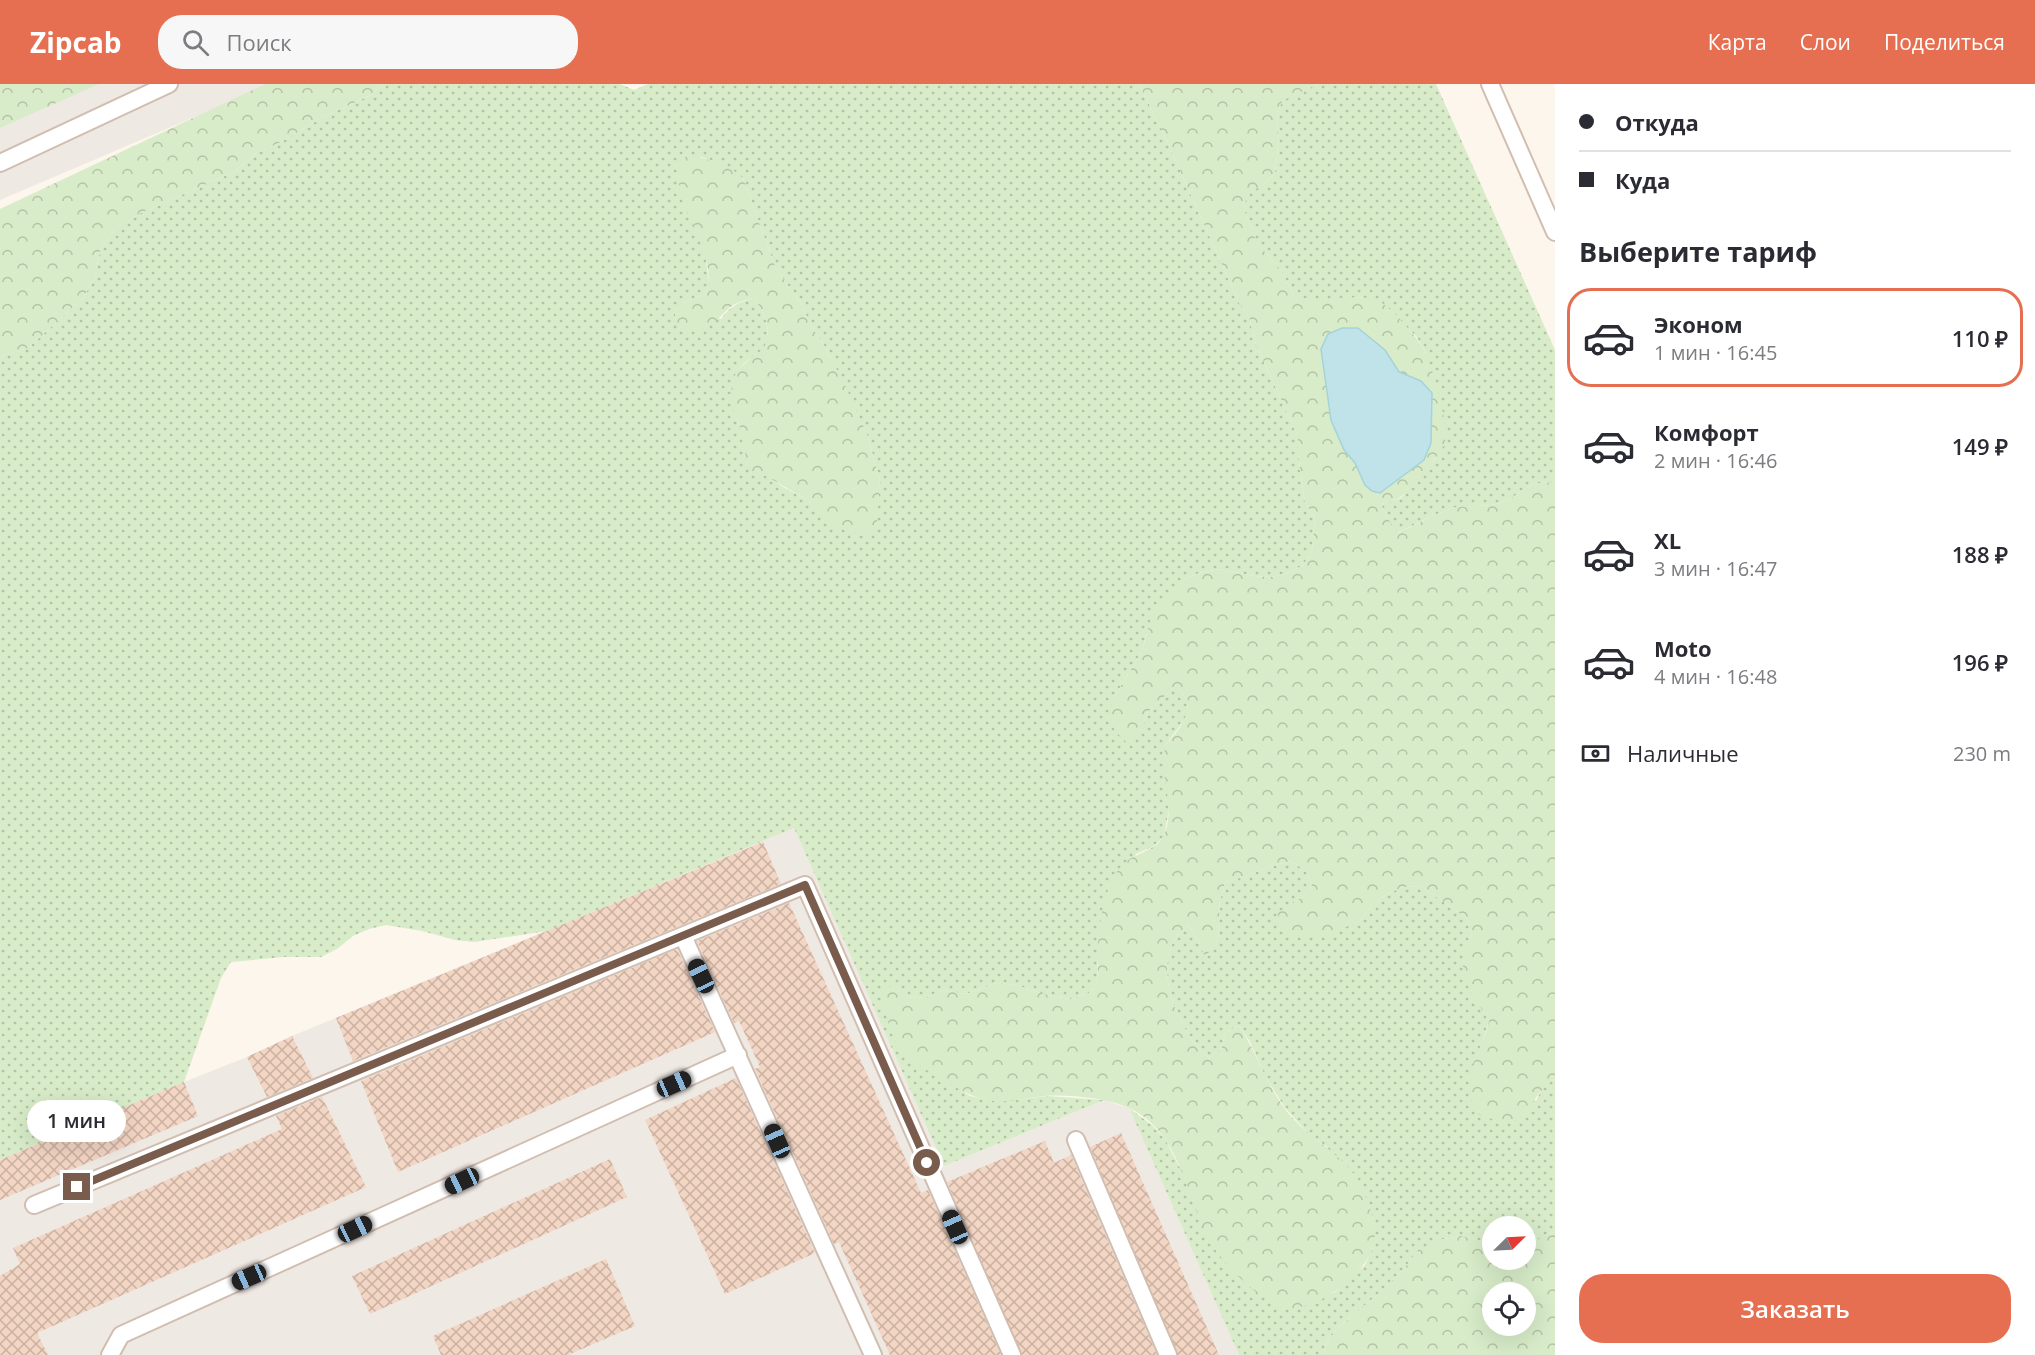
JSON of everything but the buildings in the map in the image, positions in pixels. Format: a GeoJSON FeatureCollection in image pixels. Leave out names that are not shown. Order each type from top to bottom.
{"type":"FeatureCollection","features":[{"type":"Feature","properties":{"kind":"lane"},"geometry":{"type":"LineString","coordinates":[[0,163],[169,84]]}},
{"type":"Feature","properties":{"kind":"lane"},"geometry":{"type":"LineString","coordinates":[[1490,84],[1555,232]]}},
{"type":"Feature","properties":{"kind":"lane"},"geometry":{"type":"LineString","coordinates":[[34,1205],[805,885],[1012,1355]]}},
{"type":"Feature","properties":{"kind":"lane"},"geometry":{"type":"LineString","coordinates":[[683,936],[873,1355]]}},
{"type":"Feature","properties":{"kind":"lane"},"geometry":{"type":"LineString","coordinates":[[110,1355],[122,1335],[738,1055]]}},
{"type":"Feature","properties":{"kind":"lane"},"geometry":{"type":"LineString","coordinates":[[1076,1140],[1168,1355]]}},
{"type":"Feature","properties":{"kind":"shaded area"},"geometry":{"type":"Polygon","coordinates":[[[0,84],[272,84],[0,200],[0,84]]]}},
{"type":"Feature","properties":{"kind":"shaded area"},"geometry":{"type":"Polygon","coordinates":[[[794,828],[944,1166],[1104,1100],[1129,1108],[1239,1355],[0,1355],[0,1160],[794,828]]]}},
{"type":"Feature","properties":{"kind":"green space"},"geometry":{"type":"Polygon","coordinates":[[[0,84],[99,84],[0,128],[0,84]]]}},
{"type":"Feature","properties":{"kind":"green space"},"geometry":{"type":"Polygon","coordinates":[[[265,84],[384,84],[369,96],[325,116],[279,143],[256,153],[236,171],[141,213],[116,228],[101,247],[95,275],[84,297],[28,348],[0,357],[0,209],[265,84]]]}},
{"type":"Feature","properties":{"kind":"green space"},"geometry":{"type":"Polygon","coordinates":[[[384,84],[620,84],[634,90],[648,84],[1139,84],[1239,303],[1249,317],[1256,345],[1298,436],[1298,454],[1305,503],[1315,517],[1312,551],[1303,565],[1289,573],[1271,577],[1220,569],[1199,573],[1184,580],[1146,635],[1142,651],[1113,699],[1141,731],[1147,713],[1176,685],[1188,701],[1187,717],[1166,744],[1165,763],[1170,803],[1164,837],[1152,847],[1136,854],[1097,964],[1098,981],[1088,994],[1070,999],[1015,985],[997,983],[966,994],[942,990],[925,998],[880,993],[886,1008],[955,1086],[970,1096],[1009,1101],[1047,1096],[1104,1100],[944,1166],[794,828],[547,931],[474,942],[386,925],[353,936],[337,949],[321,957],[284,957],[231,962],[221,978],[184,1082],[0,1160],[0,357],[28,348],[84,297],[95,275],[101,247],[116,228],[141,213],[236,171],[256,153],[279,143],[325,116],[369,96],[384,84]],[[700,157],[687,209],[705,252],[709,284],[705,294],[683,303],[721,319],[735,305],[754,298],[765,316],[767,334],[765,349],[743,365],[733,381],[735,412],[747,463],[806,499],[824,517],[878,497],[880,482],[868,437],[827,350],[800,302],[776,269],[743,178],[711,160],[700,157]]]}},
{"type":"Feature","properties":{"kind":"green space"},"geometry":{"type":"Polygon","coordinates":[[[1139,84],[1318,84],[1282,101],[1276,119],[1279,138],[1275,173],[1263,185],[1247,194],[1244,210],[1257,243],[1280,269],[1297,301],[1351,297],[1372,298],[1390,310],[1409,330],[1427,356],[1445,422],[1445,442],[1432,463],[1410,489],[1399,498],[1381,504],[1388,519],[1398,533],[1453,508],[1500,503],[1531,486],[1555,483],[1555,1079],[1544,1088],[1525,1114],[1518,1119],[1509,1122],[1495,1120],[1476,1113],[1469,1087],[1470,1076],[1489,1021],[1472,994],[1464,972],[1464,956],[1472,932],[1466,918],[1421,886],[1403,887],[1387,894],[1372,904],[1361,920],[1329,935],[1295,937],[1279,929],[1278,913],[1303,897],[1312,885],[1306,871],[1291,861],[1282,863],[1225,882],[1220,901],[1218,940],[1205,957],[1188,925],[1176,937],[1169,953],[1167,969],[1173,1003],[1189,1035],[1199,1048],[1209,1058],[1222,1048],[1225,1033],[1239,1025],[1285,1109],[1292,1118],[1351,1170],[1367,1199],[1375,1235],[1374,1245],[1366,1261],[1357,1273],[1332,1294],[1302,1307],[1288,1308],[1267,1300],[1223,1260],[1202,1225],[1171,1149],[1146,1119],[1120,1105],[1075,1096],[1044,1096],[1002,1101],[981,1099],[969,1094],[924,1068],[903,1051],[892,1034],[880,993],[894,984],[907,997],[925,998],[942,990],[966,994],[997,983],[1015,985],[1070,999],[1088,994],[1098,981],[1101,916],[1110,884],[1127,861],[1153,847],[1164,835],[1169,812],[1164,755],[1166,745],[1181,726],[1187,711],[1188,701],[1176,685],[1147,713],[1141,731],[1127,743],[1115,731],[1109,715],[1113,699],[1142,651],[1151,618],[1171,589],[1199,573],[1220,569],[1271,577],[1289,573],[1303,565],[1312,551],[1315,517],[1305,503],[1298,454],[1298,436],[1256,345],[1249,317],[1239,303],[1139,84]],[[1385,350],[1355,463],[1365,485],[1431,443],[1432,393],[1421,381],[1399,373],[1385,350]]]}},
{"type":"Feature","properties":{"kind":"green space"},"geometry":{"type":"Polygon","coordinates":[[[1318,84],[1436,84],[1555,350],[1555,483],[1531,486],[1500,503],[1453,508],[1397,533],[1388,519],[1381,504],[1401,498],[1436,458],[1445,442],[1441,406],[1425,351],[1416,336],[1403,324],[1362,297],[1313,302],[1297,301],[1280,269],[1257,243],[1244,210],[1246,194],[1263,185],[1275,173],[1279,138],[1276,119],[1282,100],[1318,84]]]}},
{"type":"Feature","properties":{"kind":"green space"},"geometry":{"type":"Polygon","coordinates":[[[688,155],[724,163],[743,178],[776,269],[800,302],[846,387],[868,437],[880,482],[877,522],[869,533],[857,533],[832,526],[806,499],[766,476],[753,473],[747,463],[739,424],[731,403],[732,380],[738,370],[764,349],[766,341],[766,322],[754,298],[733,305],[708,327],[697,331],[683,330],[675,321],[675,310],[683,303],[705,294],[708,281],[708,268],[704,254],[679,186],[679,162],[688,155]]]}},
{"type":"Feature","properties":{"kind":"green space"},"geometry":{"type":"Polygon","coordinates":[[[1291,861],[1306,871],[1312,885],[1303,897],[1289,904],[1361,920],[1372,904],[1387,894],[1403,887],[1421,886],[1466,918],[1472,932],[1463,962],[1472,993],[1489,1021],[1479,1052],[1536,1101],[1544,1085],[1555,1079],[1555,1232],[1536,1242],[1536,1216],[1482,1216],[1482,1242],[1460,1236],[1443,1239],[1415,1254],[1404,1269],[1378,1294],[1330,1335],[1324,1349],[1325,1355],[1239,1355],[1129,1108],[1152,1125],[1165,1139],[1182,1172],[1299,1307],[1335,1292],[1365,1265],[1373,1248],[1374,1226],[1370,1208],[1326,1146],[1311,1136],[1285,1108],[1265,1076],[1250,1042],[1239,1025],[1225,1033],[1222,1048],[1209,1058],[1189,1035],[1180,1019],[1169,986],[1167,969],[1169,953],[1176,937],[1188,925],[1205,956],[1218,940],[1220,901],[1225,882],[1291,861]]]}},
{"type":"Feature","properties":{"kind":"green space"},"geometry":{"type":"Polygon","coordinates":[[[1555,1232],[1555,1355],[1325,1355],[1324,1349],[1330,1335],[1378,1294],[1404,1269],[1415,1254],[1428,1245],[1460,1236],[1475,1239],[1482,1242],[1482,1270],[1536,1270],[1536,1242],[1555,1232]]]}},
{"type":"Feature","properties":{"kind":"water"},"geometry":{"type":"Polygon","coordinates":[[[1342,328],[1358,328],[1385,350],[1399,372],[1421,381],[1432,393],[1431,443],[1424,460],[1380,493],[1372,491],[1365,485],[1355,463],[1344,450],[1331,420],[1321,349],[1328,334],[1342,328]]]}},
{"type":"Feature","properties":{"kind":"route"},"geometry":{"type":"LineString","coordinates":[[77,1187],[805,885],[927,1163]]}}]}
